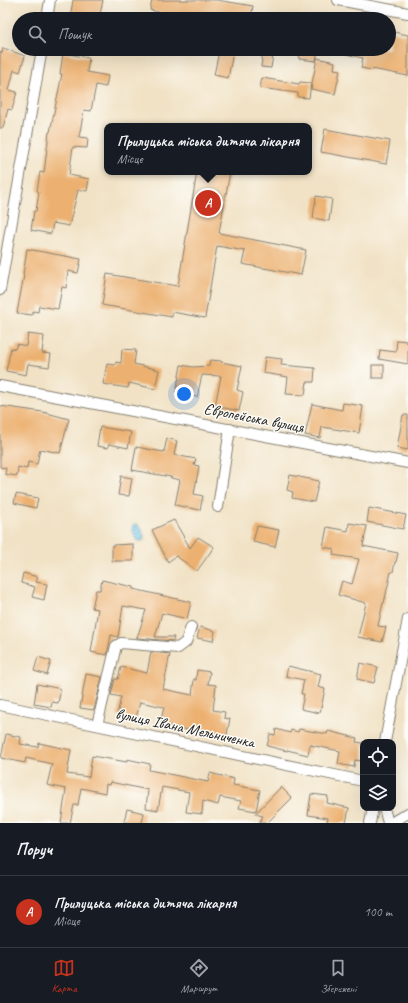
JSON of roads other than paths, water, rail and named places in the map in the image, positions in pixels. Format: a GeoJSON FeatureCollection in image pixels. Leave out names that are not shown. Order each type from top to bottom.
{"type":"FeatureCollection","features":[{"type":"Feature","properties":{"kind":"street"},"geometry":{"type":"LineString","coordinates":[[48,12],[50,0]]}},
{"type":"Feature","properties":{"kind":"street"},"geometry":{"type":"LineString","coordinates":[[338,0],[408,13]]}},
{"type":"Feature","properties":{"kind":"street"},"geometry":{"type":"LineString","coordinates":[[0,290],[41,56]]}},
{"type":"Feature","properties":{"kind":"street","name":"Європейська вулиця"},"geometry":{"type":"LineString","coordinates":[[0,386],[408,463]]}},
{"type":"Feature","properties":{"kind":"street"},"geometry":{"type":"LineString","coordinates":[[218,507],[230,429]]}},
{"type":"Feature","properties":{"kind":"street"},"geometry":{"type":"LineString","coordinates":[[386,739],[408,619]]}},
{"type":"Feature","properties":{"kind":"street"},"geometry":{"type":"LineString","coordinates":[[97,725],[116,646],[121,643],[178,648],[186,642],[191,627]]}},
{"type":"Feature","properties":{"kind":"street","name":"вулиця Івана Мельниченка"},"geometry":{"type":"LineString","coordinates":[[0,705],[360,780]]}},
{"type":"Feature","properties":{"kind":"street"},"geometry":{"type":"LineString","coordinates":[[370,823],[372,811]]}},
{"type":"Feature","properties":{"kind":"street"},"geometry":{"type":"LineString","coordinates":[[385,811],[388,823]]}},
{"type":"Feature","properties":{"kind":"street"},"geometry":{"type":"LineString","coordinates":[[391,823],[408,813]]}},
{"type":"Feature","properties":{"kind":"water"},"geometry":{"type":"Polygon","coordinates":[[[137,524],[144,535],[144,540],[142,541],[137,540],[132,529],[133,525],[137,524]]]}},
{"type":"Feature","properties":{"kind":"place","name":"Прилуцька міська дитяча лікарня"},"geometry":{"type":"Point","coordinates":[208,203]}}]}
